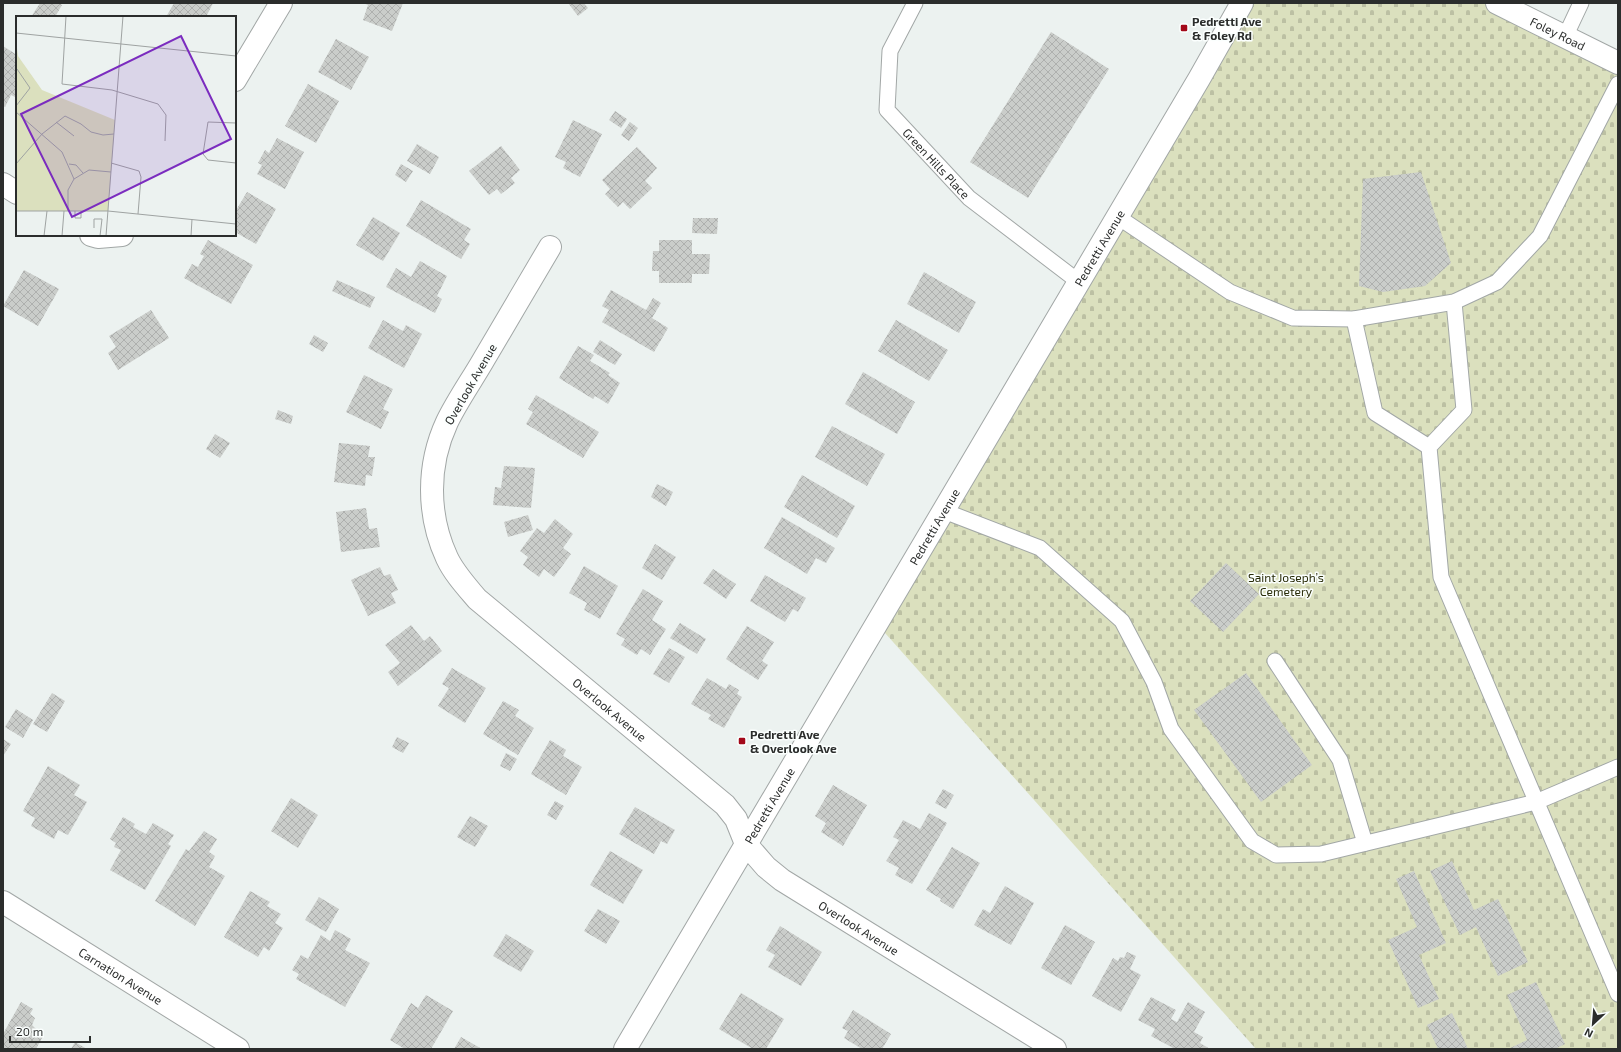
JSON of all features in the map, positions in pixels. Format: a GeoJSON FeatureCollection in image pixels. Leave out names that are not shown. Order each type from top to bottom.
{"type":"FeatureCollection","features":[{"type":"Feature","properties":{"kind":"street"},"geometry":{"type":"LineString","coordinates":[[236,78],[281,3]]}},
{"type":"Feature","properties":{"kind":"street","name":"Pedretti Avenue"},"geometry":{"type":"LineString","coordinates":[[625,1049],[944,511],[1242,3]]}},
{"type":"Feature","properties":{"kind":"street","name":"Foley Road"},"geometry":{"type":"LineString","coordinates":[[1511,6],[1566,37],[1618,63]]}},
{"type":"Feature","properties":{"kind":"street"},"geometry":{"type":"LineString","coordinates":[[3,184],[16,192]]}},
{"type":"Feature","properties":{"kind":"street"},"geometry":{"type":"LineString","coordinates":[[95,236],[110,236]]}},
{"type":"Feature","properties":{"kind":"street","name":"Overlook Avenue"},"geometry":{"type":"LineString","coordinates":[[550,247],[447,422],[434,459],[432,484],[433,510],[438,534],[447,558],[477,599],[725,805],[736,819],[746,844],[766,867],[782,880],[1055,1049]]}},
{"type":"Feature","properties":{"kind":"street","name":"Carnation Avenue"},"geometry":{"type":"LineString","coordinates":[[3,902],[238,1049]]}},
{"type":"Feature","properties":{"kind":"lane","name":"Green Hills Place"},"geometry":{"type":"LineString","coordinates":[[915,3],[890,51],[887,110],[969,198],[1079,282]]}},
{"type":"Feature","properties":{"kind":"lane"},"geometry":{"type":"LineString","coordinates":[[1566,37],[1581,3]]}},
{"type":"Feature","properties":{"kind":"lane"},"geometry":{"type":"LineString","coordinates":[[1118,216],[1230,292],[1293,318],[1354,319],[1454,302],[1497,282],[1540,236],[1618,84]]}},
{"type":"Feature","properties":{"kind":"lane"},"geometry":{"type":"LineString","coordinates":[[1454,302],[1464,410],[1429,447],[1441,576],[1618,994]]}},
{"type":"Feature","properties":{"kind":"lane"},"geometry":{"type":"LineString","coordinates":[[1354,319],[1375,412],[1429,447]]}},
{"type":"Feature","properties":{"kind":"lane"},"geometry":{"type":"LineString","coordinates":[[944,511],[1040,548],[1122,621],[1154,682],[1171,729],[1252,841],[1276,855],[1320,854],[1536,802],[1618,767]]}},
{"type":"Feature","properties":{"kind":"lane"},"geometry":{"type":"LineString","coordinates":[[1275,661],[1340,760],[1365,843]]}},
{"type":"Feature","properties":{"kind":"green space","name":"Saint Joseph’s Cemetery"},"geometry":{"type":"Polygon","coordinates":[[[1242,3],[1497,3],[1618,63],[1618,1049],[1256,1049],[877,624],[1242,3]]]}},
{"type":"Feature","properties":{"kind":"building"},"geometry":{"type":"Polygon","coordinates":[[[40,3],[59,3],[62,5],[56,16],[32,16],[40,3]]]}},
{"type":"Feature","properties":{"kind":"building"},"geometry":{"type":"Polygon","coordinates":[[[174,3],[213,3],[207,15],[208,16],[167,16],[174,3]]]}},
{"type":"Feature","properties":{"kind":"building"},"geometry":{"type":"Polygon","coordinates":[[[363,3],[403,3],[392,31],[363,20],[368,5],[363,3]]]}},
{"type":"Feature","properties":{"kind":"building"},"geometry":{"type":"Polygon","coordinates":[[[568,3],[584,3],[588,8],[578,16],[568,3]]]}},
{"type":"Feature","properties":{"kind":"building"},"geometry":{"type":"Polygon","coordinates":[[[1051,32],[1109,69],[1028,198],[970,162],[1051,32]]]}},
{"type":"Feature","properties":{"kind":"building"},"geometry":{"type":"Polygon","coordinates":[[[336,39],[369,57],[351,90],[318,72],[336,39]]]}},
{"type":"Feature","properties":{"kind":"building"},"geometry":{"type":"Polygon","coordinates":[[[3,46],[16,54],[16,96],[15,97],[11,95],[5,107],[3,106],[3,46]]]}},
{"type":"Feature","properties":{"kind":"building"},"geometry":{"type":"Polygon","coordinates":[[[308,84],[339,101],[316,143],[285,126],[308,84]]]}},
{"type":"Feature","properties":{"kind":"building"},"geometry":{"type":"Polygon","coordinates":[[[615,111],[627,119],[621,128],[609,120],[615,111]]]}},
{"type":"Feature","properties":{"kind":"building"},"geometry":{"type":"Polygon","coordinates":[[[573,120],[602,134],[580,177],[563,168],[566,162],[555,157],[573,120]]]}},
{"type":"Feature","properties":{"kind":"building"},"geometry":{"type":"Polygon","coordinates":[[[630,122],[638,128],[629,141],[621,135],[630,122]]]}},
{"type":"Feature","properties":{"kind":"building"},"geometry":{"type":"Polygon","coordinates":[[[277,138],[304,152],[285,189],[257,174],[262,165],[258,163],[265,150],[269,153],[277,138]]]}},
{"type":"Feature","properties":{"kind":"building"},"geometry":{"type":"Polygon","coordinates":[[[417,144],[439,157],[430,174],[407,161],[417,144]]]}},
{"type":"Feature","properties":{"kind":"building"},"geometry":{"type":"Polygon","coordinates":[[[501,146],[520,170],[511,178],[515,183],[501,194],[497,189],[489,195],[469,171],[501,146]]]}},
{"type":"Feature","properties":{"kind":"building"},"geometry":{"type":"Polygon","coordinates":[[[637,147],[657,168],[645,181],[652,188],[630,209],[623,202],[618,207],[605,194],[610,189],[602,180],[637,147]]]}},
{"type":"Feature","properties":{"kind":"building"},"geometry":{"type":"Polygon","coordinates":[[[401,164],[413,171],[406,182],[395,175],[401,164]]]}},
{"type":"Feature","properties":{"kind":"building"},"geometry":{"type":"Polygon","coordinates":[[[1421,172],[1451,263],[1425,286],[1383,292],[1359,286],[1363,179],[1421,172]]]}},
{"type":"Feature","properties":{"kind":"building"},"geometry":{"type":"Polygon","coordinates":[[[247,192],[276,209],[256,244],[236,233],[236,210],[247,192]]]}},
{"type":"Feature","properties":{"kind":"building"},"geometry":{"type":"Polygon","coordinates":[[[421,200],[471,229],[464,240],[470,244],[461,259],[406,226],[421,200]]]}},
{"type":"Feature","properties":{"kind":"building"},"geometry":{"type":"Polygon","coordinates":[[[373,217],[400,233],[383,261],[356,245],[373,217]]]}},
{"type":"Feature","properties":{"kind":"building"},"geometry":{"type":"Polygon","coordinates":[[[693,218],[718,218],[717,234],[692,233],[693,218]]]}},
{"type":"Feature","properties":{"kind":"building"},"geometry":{"type":"Polygon","coordinates":[[[208,240],[253,265],[231,304],[184,278],[192,264],[198,267],[204,256],[200,254],[208,240]]]}},
{"type":"Feature","properties":{"kind":"building"},"geometry":{"type":"Polygon","coordinates":[[[659,240],[692,240],[692,254],[710,254],[709,274],[692,274],[692,283],[659,283],[659,271],[652,271],[653,251],[659,251],[659,240]]]}},
{"type":"Feature","properties":{"kind":"building"},"geometry":{"type":"Polygon","coordinates":[[[420,261],[447,276],[437,296],[442,299],[435,313],[386,287],[396,268],[411,277],[420,261]]]}},
{"type":"Feature","properties":{"kind":"building"},"geometry":{"type":"Polygon","coordinates":[[[24,270],[59,289],[38,326],[3,306],[24,270]]]}},
{"type":"Feature","properties":{"kind":"building"},"geometry":{"type":"Polygon","coordinates":[[[924,272],[976,302],[959,333],[907,304],[924,272]]]}},
{"type":"Feature","properties":{"kind":"building"},"geometry":{"type":"Polygon","coordinates":[[[337,280],[375,297],[370,308],[332,291],[337,280]]]}},
{"type":"Feature","properties":{"kind":"building"},"geometry":{"type":"Polygon","coordinates":[[[611,290],[646,310],[653,298],[661,303],[652,318],[668,328],[654,352],[602,322],[609,310],[602,306],[611,290]]]}},
{"type":"Feature","properties":{"kind":"building"},"geometry":{"type":"Polygon","coordinates":[[[151,310],[169,338],[118,370],[108,353],[116,347],[109,336],[151,310]]]}},
{"type":"Feature","properties":{"kind":"building"},"geometry":{"type":"Polygon","coordinates":[[[383,320],[403,331],[406,325],[422,334],[404,368],[368,348],[383,320]]]}},
{"type":"Feature","properties":{"kind":"building"},"geometry":{"type":"Polygon","coordinates":[[[896,320],[948,350],[929,381],[878,351],[896,320]]]}},
{"type":"Feature","properties":{"kind":"building"},"geometry":{"type":"Polygon","coordinates":[[[314,335],[328,343],[323,352],[309,344],[314,335]]]}},
{"type":"Feature","properties":{"kind":"building"},"geometry":{"type":"Polygon","coordinates":[[[600,340],[622,354],[615,365],[593,352],[600,340]]]}},
{"type":"Feature","properties":{"kind":"building"},"geometry":{"type":"Polygon","coordinates":[[[578,346],[594,355],[590,361],[610,373],[608,375],[620,383],[608,404],[595,396],[593,399],[559,378],[578,346]]]}},
{"type":"Feature","properties":{"kind":"building"},"geometry":{"type":"Polygon","coordinates":[[[863,372],[915,402],[897,434],[845,404],[863,372]]]}},
{"type":"Feature","properties":{"kind":"building"},"geometry":{"type":"Polygon","coordinates":[[[364,375],[393,389],[383,409],[389,412],[381,429],[346,412],[364,375]]]}},
{"type":"Feature","properties":{"kind":"building"},"geometry":{"type":"Polygon","coordinates":[[[536,395],[599,432],[583,458],[526,424],[533,412],[528,409],[536,395]]]}},
{"type":"Feature","properties":{"kind":"building"},"geometry":{"type":"Polygon","coordinates":[[[278,410],[293,416],[291,424],[275,419],[278,410]]]}},
{"type":"Feature","properties":{"kind":"building"},"geometry":{"type":"Polygon","coordinates":[[[832,426],[885,454],[867,486],[815,457],[832,426]]]}},
{"type":"Feature","properties":{"kind":"building"},"geometry":{"type":"Polygon","coordinates":[[[215,434],[230,443],[220,458],[206,449],[215,434]]]}},
{"type":"Feature","properties":{"kind":"building"},"geometry":{"type":"Polygon","coordinates":[[[339,443],[370,446],[368,457],[375,457],[372,476],[366,475],[365,486],[334,482],[339,443]]]}},
{"type":"Feature","properties":{"kind":"building"},"geometry":{"type":"Polygon","coordinates":[[[504,466],[535,468],[531,508],[493,505],[495,487],[501,488],[504,466]]]}},
{"type":"Feature","properties":{"kind":"building"},"geometry":{"type":"Polygon","coordinates":[[[802,475],[855,506],[837,538],[784,507],[802,475]]]}},
{"type":"Feature","properties":{"kind":"building"},"geometry":{"type":"Polygon","coordinates":[[[657,484],[673,492],[666,506],[651,497],[657,484]]]}},
{"type":"Feature","properties":{"kind":"building"},"geometry":{"type":"Polygon","coordinates":[[[366,508],[369,529],[377,528],[380,547],[341,552],[336,512],[366,508]]]}},
{"type":"Feature","properties":{"kind":"building"},"geometry":{"type":"Polygon","coordinates":[[[528,515],[533,530],[508,537],[504,522],[528,515]]]}},
{"type":"Feature","properties":{"kind":"building"},"geometry":{"type":"Polygon","coordinates":[[[782,517],[835,548],[826,563],[816,558],[807,574],[764,548],[782,517]]]}},
{"type":"Feature","properties":{"kind":"building"},"geometry":{"type":"Polygon","coordinates":[[[555,519],[573,534],[563,548],[571,554],[554,577],[544,569],[539,577],[523,565],[528,557],[520,551],[537,528],[544,533],[555,519]]]}},
{"type":"Feature","properties":{"kind":"building"},"geometry":{"type":"Polygon","coordinates":[[[655,544],[676,557],[662,580],[642,568],[655,544]]]}},
{"type":"Feature","properties":{"kind":"building"},"geometry":{"type":"Polygon","coordinates":[[[1226,563],[1259,594],[1223,632],[1190,601],[1226,563]]]}},
{"type":"Feature","properties":{"kind":"building"},"geometry":{"type":"Polygon","coordinates":[[[584,566],[618,586],[600,619],[584,610],[587,603],[569,593],[584,566]]]}},
{"type":"Feature","properties":{"kind":"building"},"geometry":{"type":"Polygon","coordinates":[[[380,567],[384,576],[390,574],[398,590],[391,593],[396,603],[368,616],[351,580],[380,567]]]}},
{"type":"Feature","properties":{"kind":"building"},"geometry":{"type":"Polygon","coordinates":[[[713,569],[736,584],[726,599],[703,583],[713,569]]]}},
{"type":"Feature","properties":{"kind":"building"},"geometry":{"type":"Polygon","coordinates":[[[765,575],[806,598],[798,612],[793,609],[785,622],[750,601],[765,575]]]}},
{"type":"Feature","properties":{"kind":"building"},"geometry":{"type":"Polygon","coordinates":[[[643,589],[663,601],[652,620],[666,629],[650,655],[641,649],[637,655],[621,645],[625,639],[616,634],[643,589]]]}},
{"type":"Feature","properties":{"kind":"building"},"geometry":{"type":"Polygon","coordinates":[[[680,623],[706,639],[697,654],[670,638],[680,623]]]}},
{"type":"Feature","properties":{"kind":"building"},"geometry":{"type":"Polygon","coordinates":[[[411,625],[424,641],[430,636],[442,651],[398,686],[388,672],[400,663],[385,645],[411,625]]]}},
{"type":"Feature","properties":{"kind":"building"},"geometry":{"type":"Polygon","coordinates":[[[747,626],[774,642],[762,661],[768,665],[758,680],[726,659],[747,626]]]}},
{"type":"Feature","properties":{"kind":"building"},"geometry":{"type":"Polygon","coordinates":[[[669,648],[685,657],[669,683],[653,674],[669,648]]]}},
{"type":"Feature","properties":{"kind":"building"},"geometry":{"type":"Polygon","coordinates":[[[452,668],[486,688],[465,723],[438,706],[449,688],[442,684],[452,668]]]}},
{"type":"Feature","properties":{"kind":"building"},"geometry":{"type":"Polygon","coordinates":[[[1246,673],[1312,765],[1261,802],[1194,710],[1246,673]]]}},
{"type":"Feature","properties":{"kind":"building"},"geometry":{"type":"Polygon","coordinates":[[[707,678],[726,689],[729,684],[739,690],[737,694],[742,697],[724,728],[708,719],[711,715],[691,704],[707,678]]]}},
{"type":"Feature","properties":{"kind":"building"},"geometry":{"type":"Polygon","coordinates":[[[52,693],[65,701],[47,732],[33,724],[52,693]]]}},
{"type":"Feature","properties":{"kind":"building"},"geometry":{"type":"Polygon","coordinates":[[[503,701],[519,710],[515,716],[534,728],[518,755],[483,734],[503,701]]]}},
{"type":"Feature","properties":{"kind":"building"},"geometry":{"type":"Polygon","coordinates":[[[16,709],[33,720],[23,738],[5,727],[16,709]]]}},
{"type":"Feature","properties":{"kind":"building"},"geometry":{"type":"Polygon","coordinates":[[[397,737],[409,743],[403,753],[392,747],[397,737]]]}},
{"type":"Feature","properties":{"kind":"building"},"geometry":{"type":"Polygon","coordinates":[[[3,739],[11,744],[3,756],[3,739]]]}},
{"type":"Feature","properties":{"kind":"building"},"geometry":{"type":"Polygon","coordinates":[[[550,740],[566,750],[563,756],[582,767],[566,795],[531,774],[550,740]]]}},
{"type":"Feature","properties":{"kind":"building"},"geometry":{"type":"Polygon","coordinates":[[[506,753],[517,759],[510,771],[500,766],[506,753]]]}},
{"type":"Feature","properties":{"kind":"building"},"geometry":{"type":"Polygon","coordinates":[[[48,766],[80,785],[74,795],[87,802],[68,835],[58,830],[54,839],[31,826],[35,818],[23,811],[48,766]]]}},
{"type":"Feature","properties":{"kind":"building"},"geometry":{"type":"Polygon","coordinates":[[[833,785],[867,805],[843,846],[821,832],[826,823],[815,816],[833,785]]]}},
{"type":"Feature","properties":{"kind":"building"},"geometry":{"type":"Polygon","coordinates":[[[943,789],[954,795],[946,809],[935,803],[943,789]]]}},
{"type":"Feature","properties":{"kind":"building"},"geometry":{"type":"Polygon","coordinates":[[[291,798],[318,815],[298,848],[271,831],[291,798]]]}},
{"type":"Feature","properties":{"kind":"building"},"geometry":{"type":"Polygon","coordinates":[[[555,801],[564,806],[556,820],[547,815],[555,801]]]}},
{"type":"Feature","properties":{"kind":"building"},"geometry":{"type":"Polygon","coordinates":[[[635,807],[675,830],[667,844],[661,841],[654,854],[619,834],[635,807]]]}},
{"type":"Feature","properties":{"kind":"building"},"geometry":{"type":"Polygon","coordinates":[[[929,813],[947,823],[912,884],[895,875],[899,868],[886,861],[899,840],[893,837],[903,820],[920,829],[929,813]]]}},
{"type":"Feature","properties":{"kind":"building"},"geometry":{"type":"Polygon","coordinates":[[[470,816],[488,826],[475,847],[457,837],[470,816]]]}},
{"type":"Feature","properties":{"kind":"building"},"geometry":{"type":"Polygon","coordinates":[[[123,817],[135,824],[133,827],[146,834],[153,823],[174,835],[168,844],[171,846],[145,890],[110,870],[121,850],[114,847],[116,843],[110,839],[123,817]]]}},
{"type":"Feature","properties":{"kind":"building"},"geometry":{"type":"Polygon","coordinates":[[[204,831],[217,839],[209,852],[215,856],[209,867],[225,876],[195,926],[155,901],[186,849],[189,851],[204,831]]]}},
{"type":"Feature","properties":{"kind":"building"},"geometry":{"type":"Polygon","coordinates":[[[952,847],[980,863],[953,909],[940,901],[941,899],[926,890],[952,847]]]}},
{"type":"Feature","properties":{"kind":"building"},"geometry":{"type":"Polygon","coordinates":[[[610,851],[643,870],[623,904],[590,885],[610,851]]]}},
{"type":"Feature","properties":{"kind":"building"},"geometry":{"type":"Polygon","coordinates":[[[1452,861],[1474,910],[1498,899],[1528,962],[1498,976],[1476,927],[1460,935],[1430,871],[1452,861]]]}},
{"type":"Feature","properties":{"kind":"building"},"geometry":{"type":"Polygon","coordinates":[[[1414,871],[1446,943],[1419,955],[1439,999],[1418,1008],[1388,940],[1417,927],[1396,879],[1414,871]]]}},
{"type":"Feature","properties":{"kind":"building"},"geometry":{"type":"Polygon","coordinates":[[[1005,886],[1034,903],[1011,945],[974,925],[983,909],[990,913],[1005,886]]]}},
{"type":"Feature","properties":{"kind":"building"},"geometry":{"type":"Polygon","coordinates":[[[250,891],[270,902],[267,906],[281,914],[275,923],[283,928],[269,951],[264,947],[258,957],[224,937],[250,891]]]}},
{"type":"Feature","properties":{"kind":"building"},"geometry":{"type":"Polygon","coordinates":[[[319,897],[339,909],[326,932],[305,920],[319,897]]]}},
{"type":"Feature","properties":{"kind":"building"},"geometry":{"type":"Polygon","coordinates":[[[598,909],[620,921],[606,944],[584,931],[598,909]]]}},
{"type":"Feature","properties":{"kind":"building"},"geometry":{"type":"Polygon","coordinates":[[[1065,925],[1095,942],[1071,985],[1041,968],[1065,925]]]}},
{"type":"Feature","properties":{"kind":"building"},"geometry":{"type":"Polygon","coordinates":[[[780,926],[822,952],[801,986],[768,967],[775,955],[766,950],[780,926]]]}},
{"type":"Feature","properties":{"kind":"building"},"geometry":{"type":"Polygon","coordinates":[[[335,930],[351,939],[345,950],[370,963],[345,1007],[296,979],[299,974],[292,970],[301,955],[308,959],[321,935],[330,941],[335,930]]]}},
{"type":"Feature","properties":{"kind":"building"},"geometry":{"type":"Polygon","coordinates":[[[506,934],[534,951],[521,972],[493,956],[506,934]]]}},
{"type":"Feature","properties":{"kind":"building"},"geometry":{"type":"Polygon","coordinates":[[[1127,952],[1136,956],[1130,969],[1141,975],[1121,1012],[1092,996],[1113,958],[1118,961],[1120,957],[1124,958],[1127,952]]]}},
{"type":"Feature","properties":{"kind":"building"},"geometry":{"type":"Polygon","coordinates":[[[1536,982],[1565,1044],[1555,1049],[1508,1049],[1527,1040],[1507,995],[1536,982]]]}},
{"type":"Feature","properties":{"kind":"building"},"geometry":{"type":"Polygon","coordinates":[[[741,993],[784,1019],[766,1049],[753,1049],[719,1029],[741,993]]]}},
{"type":"Feature","properties":{"kind":"building"},"geometry":{"type":"Polygon","coordinates":[[[426,995],[453,1011],[431,1049],[405,1049],[390,1040],[411,1003],[418,1008],[426,995]]]}},
{"type":"Feature","properties":{"kind":"building"},"geometry":{"type":"Polygon","coordinates":[[[1151,997],[1176,1010],[1171,1019],[1177,1022],[1188,1002],[1205,1012],[1194,1032],[1203,1037],[1200,1043],[1210,1049],[1175,1049],[1151,1036],[1155,1029],[1138,1020],[1151,997]]]}},
{"type":"Feature","properties":{"kind":"building"},"geometry":{"type":"Polygon","coordinates":[[[21,1002],[33,1009],[30,1014],[35,1018],[32,1025],[43,1036],[36,1049],[3,1049],[3,1034],[21,1002]]]}},
{"type":"Feature","properties":{"kind":"building"},"geometry":{"type":"Polygon","coordinates":[[[853,1010],[891,1034],[882,1049],[862,1049],[844,1038],[848,1031],[842,1028],[853,1010]]]}},
{"type":"Feature","properties":{"kind":"building"},"geometry":{"type":"Polygon","coordinates":[[[1452,1013],[1468,1049],[1438,1049],[1427,1025],[1452,1013]]]}},
{"type":"Feature","properties":{"kind":"building"},"geometry":{"type":"Polygon","coordinates":[[[461,1037],[482,1049],[454,1049],[461,1037]]]}},
{"type":"Feature","properties":{"kind":"building"},"geometry":{"type":"Polygon","coordinates":[[[75,1042],[87,1049],[71,1049],[75,1042]]]}},
{"type":"Feature","properties":{"kind":"place","name":"Pedretti Ave & Foley Rd"},"geometry":{"type":"Point","coordinates":[1184,28]}},
{"type":"Feature","properties":{"kind":"place","name":"Pedretti Ave & Overlook Ave"},"geometry":{"type":"Point","coordinates":[742,741]}}]}
